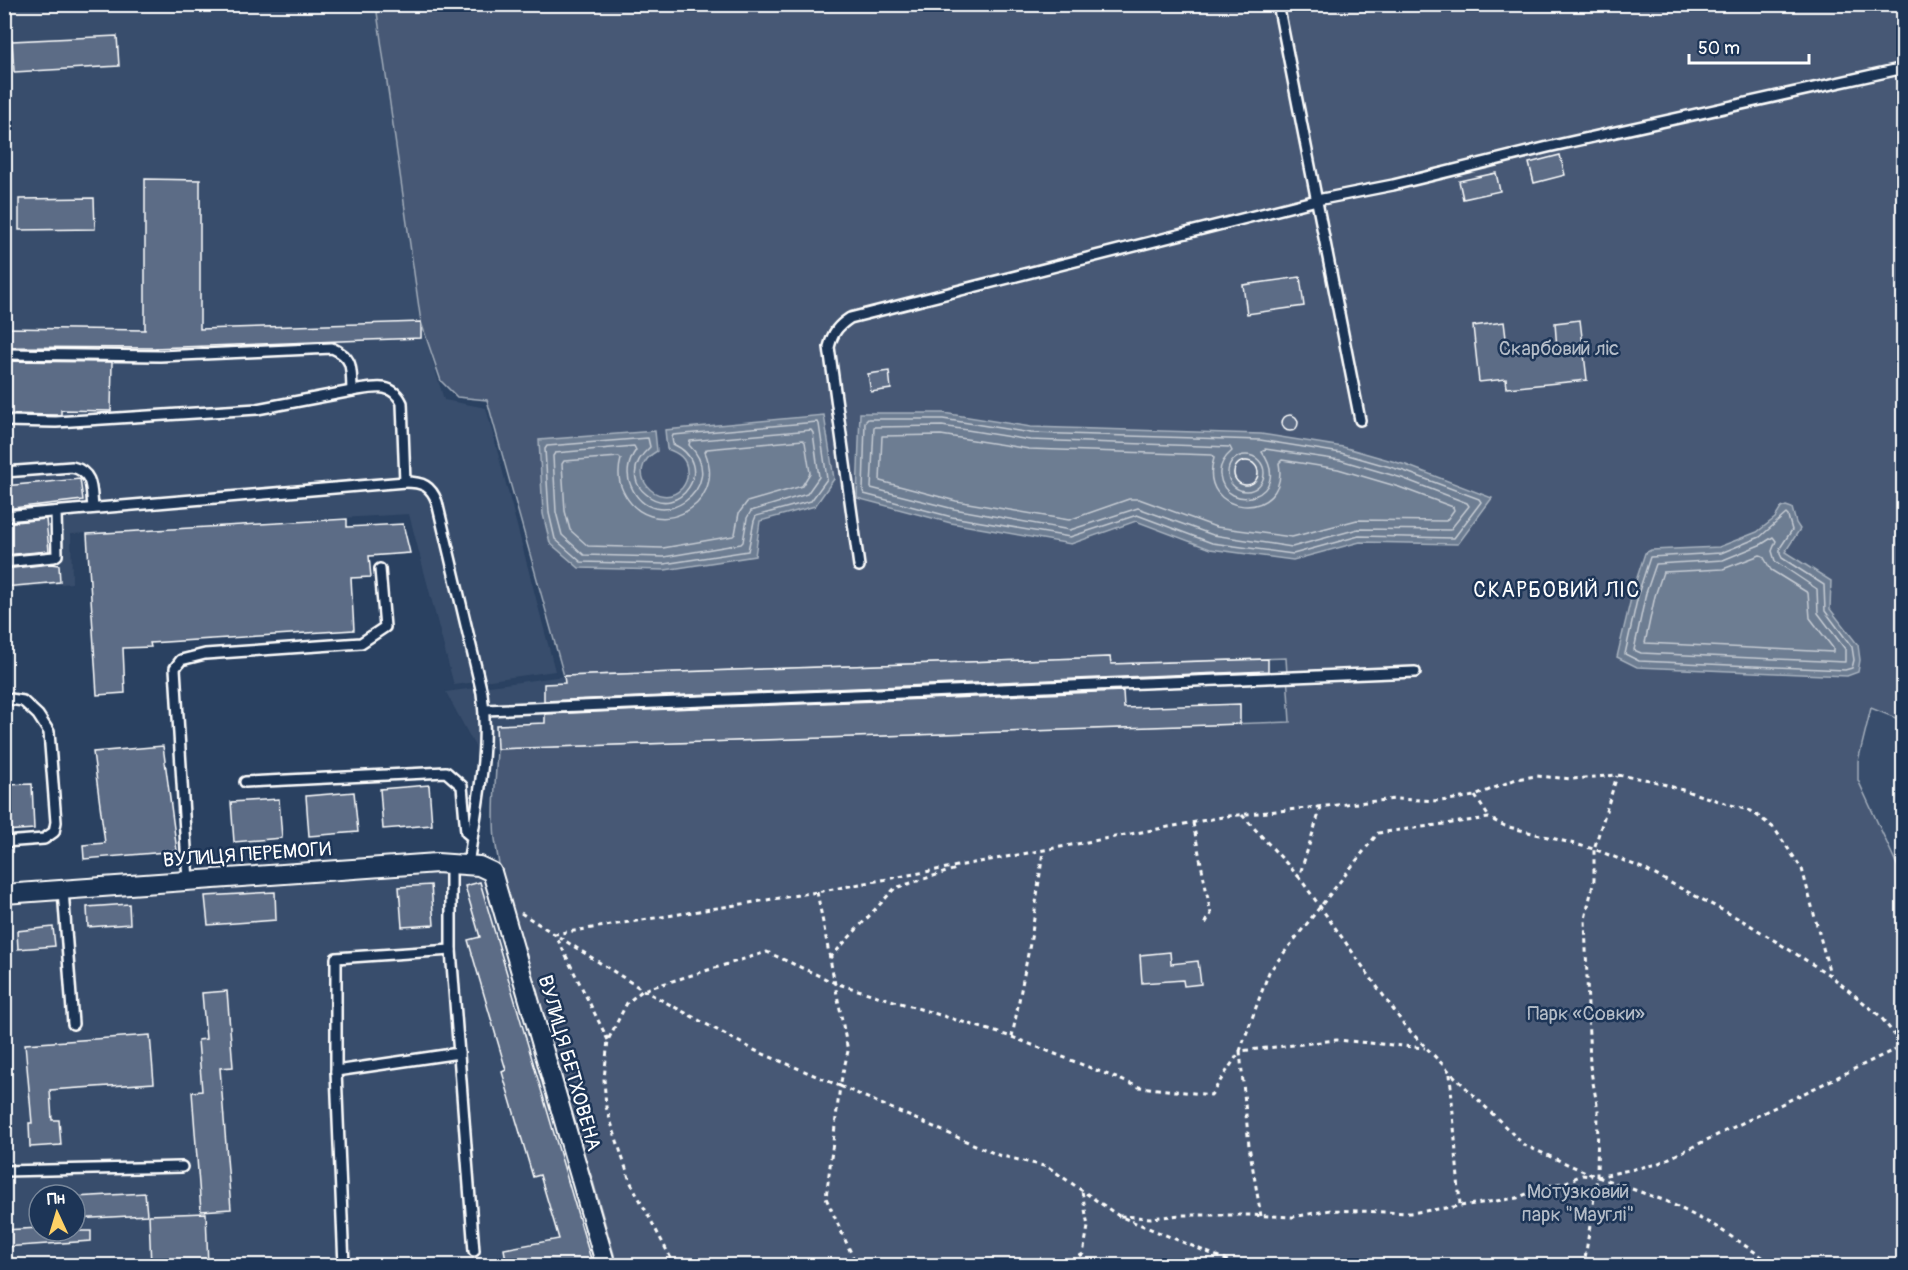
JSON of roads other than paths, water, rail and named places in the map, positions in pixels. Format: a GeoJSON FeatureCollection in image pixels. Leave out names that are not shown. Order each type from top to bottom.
{"type":"FeatureCollection","features":[{"type":"Feature","properties":{"kind":"street","name":"ВУЛИЦЯ ПЕРЕМОГИ"},"geometry":{"type":"LineString","coordinates":[[4,894],[459,864],[479,866],[492,873]]}},
{"type":"Feature","properties":{"kind":"street","name":"ВУЛИЦЯ БЕТХОВЕНА"},"geometry":{"type":"LineString","coordinates":[[492,873],[606,1266]]}},
{"type":"Feature","properties":{"kind":"lane"},"geometry":{"type":"LineString","coordinates":[[1278,4],[1360,420]]}},
{"type":"Feature","properties":{"kind":"lane"},"geometry":{"type":"LineString","coordinates":[[859,566],[829,346],[832,335],[839,325],[850,318],[1317,200],[1394,185],[1548,147],[1904,68]]}},
{"type":"Feature","properties":{"kind":"lane"},"geometry":{"type":"LineString","coordinates":[[4,354],[160,356],[332,348],[345,354],[351,365],[352,391]]}},
{"type":"Feature","properties":{"kind":"lane"},"geometry":{"type":"LineString","coordinates":[[4,421],[56,422],[257,409],[379,387],[391,389],[402,403],[405,482]]}},
{"type":"Feature","properties":{"kind":"lane"},"geometry":{"type":"LineString","coordinates":[[4,472],[72,467],[80,469],[89,478],[93,508]]}},
{"type":"Feature","properties":{"kind":"lane"},"geometry":{"type":"LineString","coordinates":[[4,516],[405,482],[426,486],[433,492],[482,693],[484,710],[485,750],[472,837],[459,864],[451,951],[474,1251]]}},
{"type":"Feature","properties":{"kind":"lane"},"geometry":{"type":"LineString","coordinates":[[4,562],[54,558],[57,555],[56,512]]}},
{"type":"Feature","properties":{"kind":"lane"},"geometry":{"type":"LineString","coordinates":[[188,881],[175,668],[181,660],[205,654],[361,642],[385,627],[381,569]]}},
{"type":"Feature","properties":{"kind":"lane"},"geometry":{"type":"LineString","coordinates":[[484,710],[1415,672]]}},
{"type":"Feature","properties":{"kind":"lane"},"geometry":{"type":"LineString","coordinates":[[4,698],[23,701],[38,715],[49,732],[56,822],[54,832],[44,839],[4,842]]}},
{"type":"Feature","properties":{"kind":"lane"},"geometry":{"type":"LineString","coordinates":[[244,782],[446,772],[462,786],[466,831],[472,837]]}},
{"type":"Feature","properties":{"kind":"lane"},"geometry":{"type":"LineString","coordinates":[[63,890],[73,1024]]}},
{"type":"Feature","properties":{"kind":"lane"},"geometry":{"type":"LineString","coordinates":[[344,1266],[336,1071],[336,958],[451,951]]}},
{"type":"Feature","properties":{"kind":"lane"},"geometry":{"type":"LineString","coordinates":[[336,1071],[459,1053]]}},
{"type":"Feature","properties":{"kind":"lane"},"geometry":{"type":"LineString","coordinates":[[4,1171],[182,1167]]}},
{"type":"Feature","properties":{"kind":"water"},"geometry":{"type":"Polygon","coordinates":[[[860,413],[943,413],[1031,427],[1261,434],[1343,447],[1406,465],[1492,498],[1458,544],[1360,542],[1293,560],[1210,549],[1136,521],[1071,544],[951,523],[857,498],[860,413]],[[1245,461],[1237,465],[1234,473],[1238,482],[1247,484],[1255,479],[1257,471],[1253,463],[1245,461]]]}},
{"type":"Feature","properties":{"kind":"water"},"geometry":{"type":"Polygon","coordinates":[[[824,415],[834,479],[815,506],[760,521],[755,556],[665,570],[579,568],[550,543],[543,514],[539,440],[655,431],[657,451],[647,459],[642,469],[643,478],[654,493],[663,496],[673,494],[682,488],[687,475],[684,459],[667,449],[665,430],[824,415]]]}},
{"type":"Feature","properties":{"kind":"water"},"geometry":{"type":"Polygon","coordinates":[[[1786,506],[1792,508],[1800,529],[1785,552],[1831,581],[1830,609],[1858,645],[1860,660],[1858,672],[1847,676],[1637,667],[1617,657],[1633,590],[1645,553],[1651,550],[1719,547],[1757,532],[1775,518],[1781,508],[1786,506]]]}},
{"type":"Feature","properties":{"kind":"district","name":"СКАРБОВИЙ ЛІС"},"geometry":{"type":"Point","coordinates":[1557,590]}},
{"type":"Feature","properties":{"kind":"park label","name":"Скарбовий ліс"},"geometry":{"type":"Point","coordinates":[1559,348]}},
{"type":"Feature","properties":{"kind":"park label","name":"Парк «Совки»"},"geometry":{"type":"Point","coordinates":[1586,1013]}},
{"type":"Feature","properties":{"kind":"park label","name":"Мотузковий парк \"Мауглі\""},"geometry":{"type":"Point","coordinates":[1578,1202]}}]}
